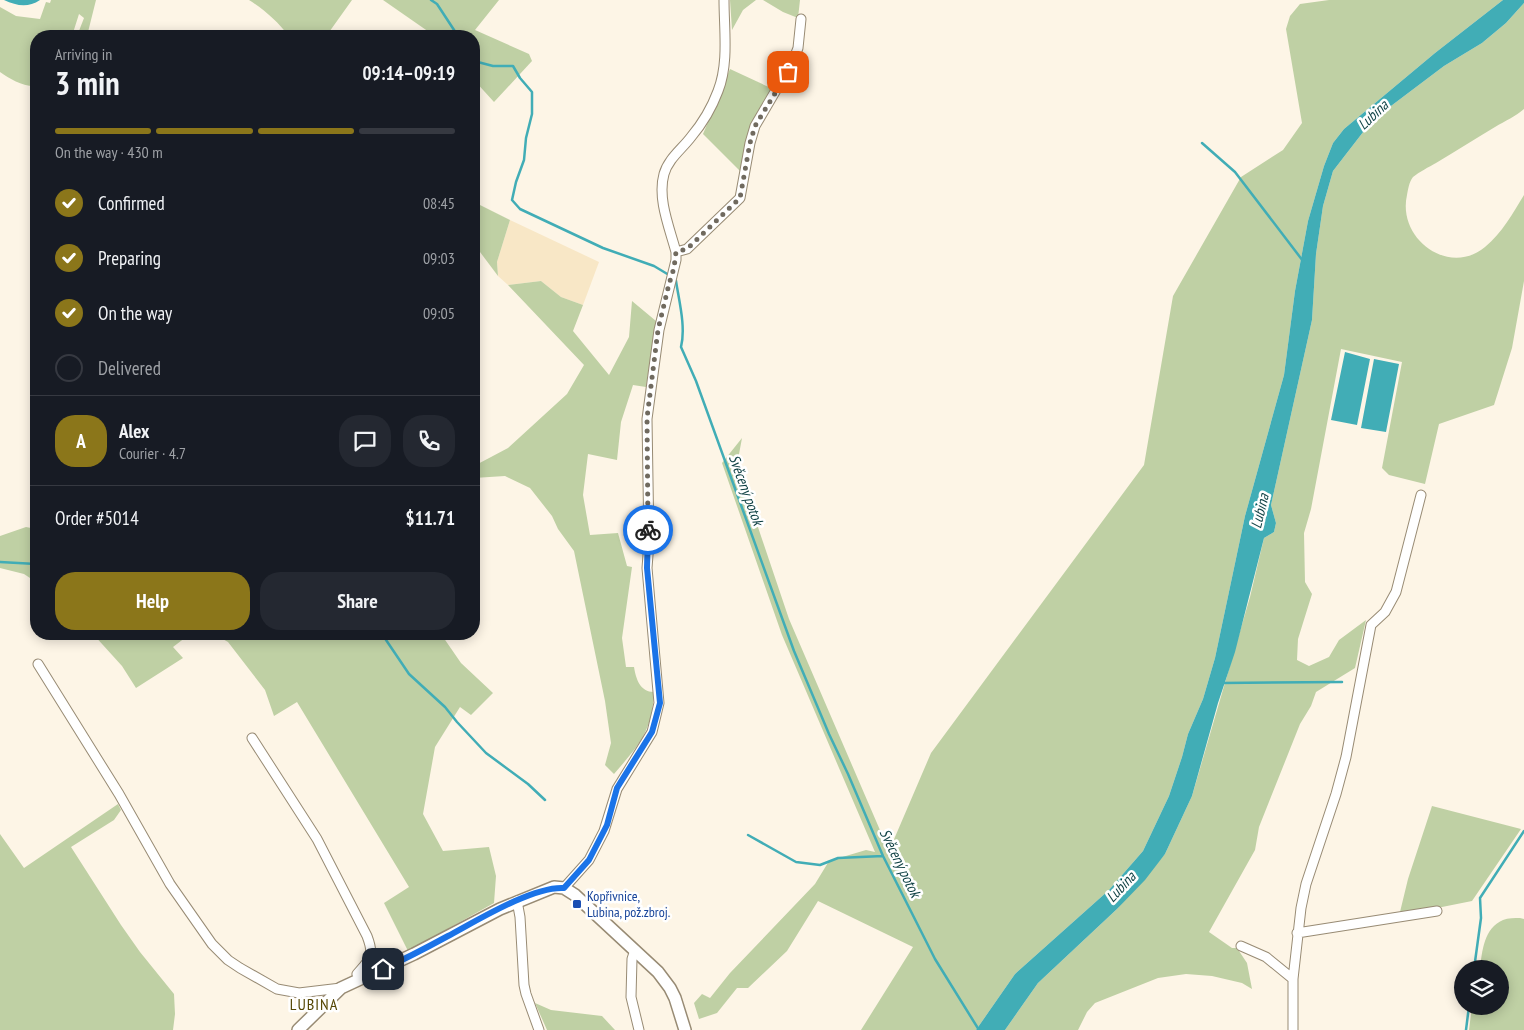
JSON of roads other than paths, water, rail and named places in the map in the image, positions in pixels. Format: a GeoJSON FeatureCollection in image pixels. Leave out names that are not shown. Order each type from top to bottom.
{"type":"FeatureCollection","features":[{"type":"Feature","properties":{"kind":"street"},"geometry":{"type":"LineString","coordinates":[[564,888],[589,860],[606,828],[617,788],[652,732],[660,703],[647,568],[649,542],[647,418],[658,330],[676,252],[662,192],[664,174],[671,160],[697,130],[720,85],[725,62],[724,0]]}},
{"type":"Feature","properties":{"kind":"street"},"geometry":{"type":"LineString","coordinates":[[676,252],[687,249],[740,198],[755,126],[793,61],[798,48],[801,20]]}},
{"type":"Feature","properties":{"kind":"street"},"geometry":{"type":"LineString","coordinates":[[1292,1030],[1292,979],[1297,933],[1306,884],[1346,758],[1371,626],[1385,612],[1396,592],[1421,495]]}},
{"type":"Feature","properties":{"kind":"street"},"geometry":{"type":"LineString","coordinates":[[38,664],[119,794],[170,884],[212,944],[228,960],[277,989],[298,993],[341,988],[414,954],[500,908],[545,889],[554,887],[564,888],[575,894],[658,972],[670,988],[680,1010],[685,1030]]}},
{"type":"Feature","properties":{"kind":"street"},"geometry":{"type":"LineString","coordinates":[[252,738],[317,839],[367,936],[372,950],[369,960],[357,974],[360,979]]}},
{"type":"Feature","properties":{"kind":"street"},"geometry":{"type":"LineString","coordinates":[[517,901],[524,985],[539,1030]]}},
{"type":"Feature","properties":{"kind":"street"},"geometry":{"type":"LineString","coordinates":[[1297,933],[1438,910]]}},
{"type":"Feature","properties":{"kind":"street"},"geometry":{"type":"LineString","coordinates":[[1240,946],[1266,957],[1292,979]]}},
{"type":"Feature","properties":{"kind":"street"},"geometry":{"type":"LineString","coordinates":[[635,950],[632,960],[631,997],[639,1030]]}},
{"type":"Feature","properties":{"kind":"street"},"geometry":{"type":"LineString","coordinates":[[298,1030],[341,988]]}},
{"type":"Feature","properties":{"kind":"water"},"geometry":{"type":"Polygon","coordinates":[[[4,0],[40,0],[36,3],[22,5],[4,0]]]}},
{"type":"Feature","properties":{"kind":"water","name":"Lubina"},"geometry":{"type":"Polygon","coordinates":[[[1503,0],[1524,0],[1524,3],[1506,23],[1482,43],[1444,66],[1383,112],[1367,127],[1333,171],[1323,206],[1316,254],[1312,320],[1271,505],[1276,523],[1274,532],[1264,538],[1235,652],[1218,703],[1192,796],[1165,854],[1145,880],[1117,909],[1038,983],[1005,1030],[976,1030],[1015,974],[1109,890],[1143,851],[1169,796],[1188,734],[1203,699],[1215,658],[1245,516],[1284,375],[1295,291],[1308,221],[1324,166],[1333,143],[1344,129],[1435,53],[1503,0]]]}},
{"type":"Feature","properties":{"kind":"water"},"geometry":{"type":"Polygon","coordinates":[[[1345,352],[1370,359],[1357,425],[1331,420],[1345,352]]]}},
{"type":"Feature","properties":{"kind":"water"},"geometry":{"type":"Polygon","coordinates":[[[1374,359],[1399,364],[1386,432],[1361,428],[1374,359]]]}},
{"type":"Feature","properties":{"kind":"waterway","name":"Svěcený potok"},"geometry":{"type":"LineString","coordinates":[[431,0],[437,4],[454,30]]}},
{"type":"Feature","properties":{"kind":"waterway","name":"Svěcený potok"},"geometry":{"type":"LineString","coordinates":[[480,63],[493,66],[513,66],[532,92],[532,114],[526,138],[524,160],[512,200],[520,209],[603,248],[654,266],[669,275]]}},
{"type":"Feature","properties":{"kind":"waterway"},"geometry":{"type":"LineString","coordinates":[[1202,143],[1235,172],[1303,261]]}},
{"type":"Feature","properties":{"kind":"waterway","name":"Svěcený potok"},"geometry":{"type":"LineString","coordinates":[[673,278],[676,281],[682,314],[683,331],[681,347],[696,381],[794,651],[883,856],[935,959],[979,1030]]}},
{"type":"Feature","properties":{"kind":"waterway"},"geometry":{"type":"LineString","coordinates":[[0,562],[30,564]]}},
{"type":"Feature","properties":{"kind":"waterway"},"geometry":{"type":"LineString","coordinates":[[386,640],[409,674],[445,707],[486,753],[528,784],[545,800]]}},
{"type":"Feature","properties":{"kind":"waterway"},"geometry":{"type":"LineString","coordinates":[[1221,683],[1342,682]]}},
{"type":"Feature","properties":{"kind":"waterway"},"geometry":{"type":"LineString","coordinates":[[1475,960],[1481,918],[1480,898],[1524,831]]}},
{"type":"Feature","properties":{"kind":"waterway"},"geometry":{"type":"LineString","coordinates":[[748,835],[796,862],[820,865],[838,858],[883,856]]}},
{"type":"Feature","properties":{"kind":"waterway"},"geometry":{"type":"LineString","coordinates":[[1466,1030],[1468,1015]]}},
{"type":"Feature","properties":{"kind":"place","name":"Kopřivnice, Lubina, pož.zbroj."},"geometry":{"type":"Point","coordinates":[577,904]}},
{"type":"Feature","properties":{"kind":"district","name":"LUBINA"},"geometry":{"type":"Point","coordinates":[314,1004]}}]}
